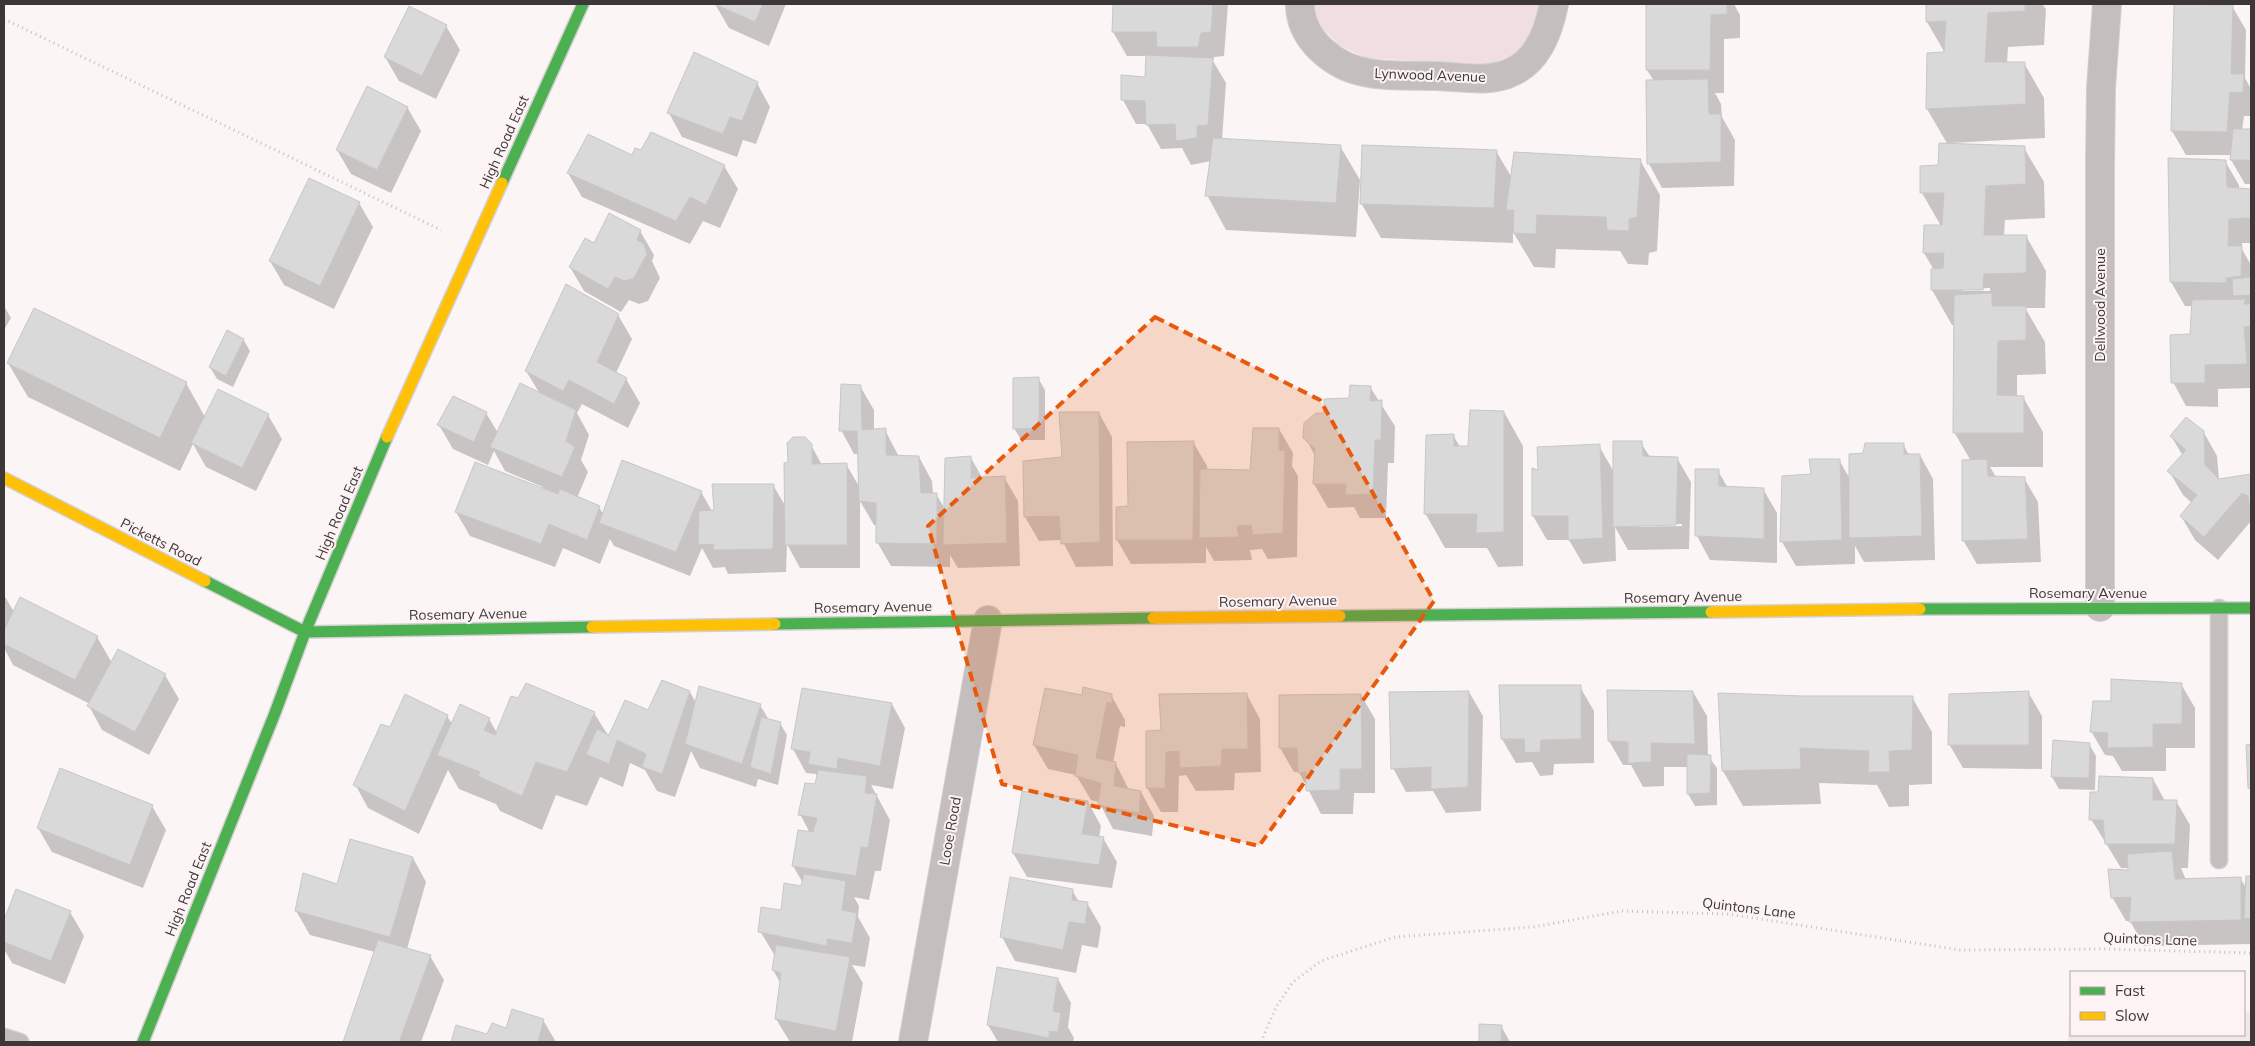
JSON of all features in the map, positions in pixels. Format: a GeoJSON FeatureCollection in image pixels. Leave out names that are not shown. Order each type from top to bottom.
{"type":"FeatureCollection","features":[{"type":"Feature","properties":{"kind":"street","name":"High Road East"},"geometry":{"type":"LineString","coordinates":[[143,1042],[306,632],[385,441],[583,4]]}},
{"type":"Feature","properties":{"kind":"street","name":"Lynwood Avenue"},"geometry":{"type":"LineString","coordinates":[[1300,4],[1303,25],[1308,35],[1325,53],[1348,66],[1370,74],[1485,78],[1512,72],[1529,61],[1548,30],[1554,4]]}},
{"type":"Feature","properties":{"kind":"street","name":"Dellwood Avenue"},"geometry":{"type":"LineString","coordinates":[[2100,607],[2100,164],[2101,88],[2107,4]]}},
{"type":"Feature","properties":{"kind":"street","name":"Picketts Road"},"geometry":{"type":"LineString","coordinates":[[4,478],[306,632]]}},
{"type":"Feature","properties":{"kind":"street","name":"Rosemary Avenue"},"geometry":{"type":"LineString","coordinates":[[306,632],[988,620],[2100,607],[2251,608]]}},
{"type":"Feature","properties":{"kind":"street","name":"Looe Road"},"geometry":{"type":"LineString","coordinates":[[913,1042],[988,620]]}},
{"type":"Feature","properties":{"kind":"lane"},"geometry":{"type":"LineString","coordinates":[[2219,608],[2219,860]]}},
{"type":"Feature","properties":{"kind":"lane"},"geometry":{"type":"LineString","coordinates":[[4,1037],[20,1042]]}},
{"type":"Feature","properties":{"kind":"path"},"geometry":{"type":"LineString","coordinates":[[4,19],[473,246]]}},
{"type":"Feature","properties":{"kind":"path","name":"Quintons Lane"},"geometry":{"type":"LineString","coordinates":[[1261,1042],[1276,1007],[1293,982],[1321,961],[1395,937],[1533,927],[1622,911],[1728,914],[1960,950],[2107,949],[2251,952]]}},
{"type":"Feature","properties":{"kind":"highlighted area"},"geometry":{"type":"Polygon","coordinates":[[[1155,317],[1320,400],[1434,601],[1259,846],[1002,784],[928,526],[1155,317]]]}},
{"type":"Feature","properties":{"kind":"shaded area"},"geometry":{"type":"Polygon","coordinates":[[[1313,4],[1541,4],[1538,20],[1525,44],[1506,61],[1490,65],[1365,58],[1339,45],[1323,29],[1313,12],[1313,4]]]}},
{"type":"Feature","properties":{"kind":"shaded area"},"geometry":{"type":"Polygon","coordinates":[[[2251,1011],[2251,1042],[2068,1042],[2069,1016],[2070,1036],[2245,1036],[2245,1012],[2251,1011]]]}},
{"type":"Feature","properties":{"kind":"building"},"geometry":{"type":"Polygon","coordinates":[[[714,4],[763,4],[755,22],[714,4]]]}},
{"type":"Feature","properties":{"kind":"building"},"geometry":{"type":"Polygon","coordinates":[[[1113,4],[1213,4],[1211,32],[1201,33],[1198,47],[1157,47],[1156,32],[1112,32],[1113,4]]]}},
{"type":"Feature","properties":{"kind":"building"},"geometry":{"type":"Polygon","coordinates":[[[1646,4],[1727,4],[1727,14],[1711,15],[1710,70],[1646,70],[1646,4]]]}},
{"type":"Feature","properties":{"kind":"building"},"geometry":{"type":"Polygon","coordinates":[[[1926,4],[2025,4],[2025,11],[1988,13],[1985,62],[2025,62],[2026,104],[1926,109],[1927,53],[1944,52],[1946,21],[1926,22],[1926,4]]]}},
{"type":"Feature","properties":{"kind":"building"},"geometry":{"type":"Polygon","coordinates":[[[2174,4],[2233,5],[2231,74],[2244,74],[2243,93],[2230,92],[2227,132],[2171,131],[2174,4]]]}},
{"type":"Feature","properties":{"kind":"building"},"geometry":{"type":"Polygon","coordinates":[[[409,6],[447,25],[422,76],[384,57],[409,6]]]}},
{"type":"Feature","properties":{"kind":"building"},"geometry":{"type":"Polygon","coordinates":[[[694,52],[758,82],[742,121],[730,117],[723,134],[667,113],[694,52]]]}},
{"type":"Feature","properties":{"kind":"building"},"geometry":{"type":"Polygon","coordinates":[[[1146,55],[1213,58],[1208,125],[1197,126],[1197,138],[1176,141],[1175,124],[1146,125],[1145,101],[1121,100],[1121,75],[1145,77],[1146,55]]]}},
{"type":"Feature","properties":{"kind":"building"},"geometry":{"type":"Polygon","coordinates":[[[1708,79],[1709,114],[1721,114],[1721,162],[1647,164],[1646,80],[1708,79]]]}},
{"type":"Feature","properties":{"kind":"building"},"geometry":{"type":"Polygon","coordinates":[[[367,86],[408,107],[377,170],[336,150],[367,86]]]}},
{"type":"Feature","properties":{"kind":"building"},"geometry":{"type":"Polygon","coordinates":[[[2233,129],[2251,129],[2251,160],[2230,160],[2233,129]]]}},
{"type":"Feature","properties":{"kind":"building"},"geometry":{"type":"Polygon","coordinates":[[[651,132],[725,165],[706,205],[690,197],[676,221],[567,173],[588,134],[632,155],[635,148],[641,150],[651,132]]]}},
{"type":"Feature","properties":{"kind":"building"},"geometry":{"type":"Polygon","coordinates":[[[1213,138],[1341,145],[1336,203],[1205,196],[1213,138]]]}},
{"type":"Feature","properties":{"kind":"building"},"geometry":{"type":"Polygon","coordinates":[[[1939,143],[2025,146],[2026,184],[1986,186],[1984,235],[2027,235],[2026,273],[1984,274],[1983,290],[1931,290],[1931,269],[1943,268],[1944,253],[1923,253],[1924,225],[1942,225],[1944,193],[1920,193],[1920,166],[1938,165],[1939,143]]]}},
{"type":"Feature","properties":{"kind":"building"},"geometry":{"type":"Polygon","coordinates":[[[1362,145],[1497,150],[1494,208],[1360,204],[1362,145]]]}},
{"type":"Feature","properties":{"kind":"building"},"geometry":{"type":"Polygon","coordinates":[[[1514,152],[1641,159],[1637,217],[1629,219],[1629,231],[1607,230],[1606,217],[1537,215],[1536,234],[1513,233],[1514,210],[1506,210],[1514,152]]]}},
{"type":"Feature","properties":{"kind":"building"},"geometry":{"type":"Polygon","coordinates":[[[2168,158],[2226,160],[2227,187],[2251,189],[2251,218],[2229,219],[2228,246],[2242,246],[2241,276],[2226,278],[2226,283],[2170,282],[2168,158]]]}},
{"type":"Feature","properties":{"kind":"building"},"geometry":{"type":"Polygon","coordinates":[[[309,178],[360,202],[320,286],[269,261],[309,178]]]}},
{"type":"Feature","properties":{"kind":"building"},"geometry":{"type":"Polygon","coordinates":[[[609,213],[641,230],[637,240],[644,244],[647,254],[634,278],[625,281],[615,277],[608,289],[569,267],[585,238],[594,243],[609,213]]]}},
{"type":"Feature","properties":{"kind":"building"},"geometry":{"type":"Polygon","coordinates":[[[2251,277],[2251,295],[2233,296],[2232,279],[2251,277]]]}},
{"type":"Feature","properties":{"kind":"building"},"geometry":{"type":"Polygon","coordinates":[[[566,284],[619,314],[597,362],[627,378],[614,404],[569,380],[563,391],[525,371],[566,284]]]}},
{"type":"Feature","properties":{"kind":"building"},"geometry":{"type":"Polygon","coordinates":[[[1992,293],[1992,306],[2026,306],[2026,340],[1998,341],[1997,395],[2024,396],[2024,433],[1953,433],[1954,295],[1992,293]]]}},
{"type":"Feature","properties":{"kind":"building"},"geometry":{"type":"Polygon","coordinates":[[[2246,299],[2244,304],[2251,304],[2251,326],[2244,327],[2247,364],[2205,365],[2205,383],[2171,383],[2170,335],[2190,334],[2192,300],[2246,299]]]}},
{"type":"Feature","properties":{"kind":"building"},"geometry":{"type":"Polygon","coordinates":[[[34,308],[187,382],[160,438],[7,363],[34,308]]]}},
{"type":"Feature","properties":{"kind":"building"},"geometry":{"type":"Polygon","coordinates":[[[227,330],[244,339],[226,376],[209,367],[227,330]]]}},
{"type":"Feature","properties":{"kind":"building"},"geometry":{"type":"Polygon","coordinates":[[[1039,377],[1039,428],[1013,429],[1013,378],[1039,377]]]}},
{"type":"Feature","properties":{"kind":"building"},"geometry":{"type":"Polygon","coordinates":[[[520,383],[576,410],[566,441],[575,447],[562,477],[490,447],[520,383]]]}},
{"type":"Feature","properties":{"kind":"building"},"geometry":{"type":"Polygon","coordinates":[[[841,384],[861,385],[862,430],[886,428],[886,455],[919,456],[921,493],[937,493],[937,544],[876,543],[876,503],[859,501],[857,431],[839,431],[841,384]]]}},
{"type":"Feature","properties":{"kind":"building"},"geometry":{"type":"Polygon","coordinates":[[[1350,385],[1371,386],[1370,401],[1382,400],[1381,440],[1375,440],[1373,494],[1345,495],[1346,484],[1313,484],[1315,449],[1303,438],[1304,423],[1316,413],[1324,413],[1324,399],[1349,398],[1350,385]]]}},
{"type":"Feature","properties":{"kind":"building"},"geometry":{"type":"Polygon","coordinates":[[[218,389],[269,414],[242,468],[191,443],[218,389]]]}},
{"type":"Feature","properties":{"kind":"building"},"geometry":{"type":"Polygon","coordinates":[[[453,396],[487,412],[474,442],[437,425],[453,396]]]}},
{"type":"Feature","properties":{"kind":"building"},"geometry":{"type":"Polygon","coordinates":[[[1470,410],[1504,411],[1504,532],[1476,533],[1477,514],[1424,514],[1426,435],[1454,434],[1454,446],[1468,446],[1470,410]]]}},
{"type":"Feature","properties":{"kind":"building"},"geometry":{"type":"Polygon","coordinates":[[[1059,412],[1099,412],[1100,542],[1061,544],[1059,516],[1024,517],[1023,461],[1062,457],[1059,412]]]}},
{"type":"Feature","properties":{"kind":"building"},"geometry":{"type":"Polygon","coordinates":[[[2186,417],[2204,431],[2205,465],[2219,479],[2251,474],[2251,517],[2248,496],[2242,493],[2204,537],[2180,516],[2197,495],[2167,471],[2186,450],[2170,436],[2186,417]]]}},
{"type":"Feature","properties":{"kind":"building"},"geometry":{"type":"Polygon","coordinates":[[[1253,428],[1279,428],[1279,450],[1285,451],[1283,533],[1253,535],[1251,525],[1237,526],[1239,537],[1199,538],[1200,469],[1250,470],[1253,428]]]}},
{"type":"Feature","properties":{"kind":"building"},"geometry":{"type":"Polygon","coordinates":[[[793,437],[805,437],[812,444],[812,464],[847,463],[847,545],[785,545],[784,463],[788,462],[787,443],[793,437]]]}},
{"type":"Feature","properties":{"kind":"building"},"geometry":{"type":"Polygon","coordinates":[[[1194,441],[1193,540],[1116,540],[1116,507],[1128,506],[1127,442],[1194,441]]]}},
{"type":"Feature","properties":{"kind":"building"},"geometry":{"type":"Polygon","coordinates":[[[1613,441],[1642,441],[1643,456],[1678,457],[1676,525],[1613,527],[1613,441]]]}},
{"type":"Feature","properties":{"kind":"building"},"geometry":{"type":"Polygon","coordinates":[[[1865,443],[1904,443],[1904,454],[1920,454],[1922,536],[1849,538],[1849,454],[1863,453],[1865,443]]]}},
{"type":"Feature","properties":{"kind":"building"},"geometry":{"type":"Polygon","coordinates":[[[1600,444],[1603,538],[1568,540],[1568,516],[1532,516],[1532,468],[1538,470],[1537,447],[1600,444]]]}},
{"type":"Feature","properties":{"kind":"building"},"geometry":{"type":"Polygon","coordinates":[[[971,456],[971,478],[1005,476],[1007,543],[943,545],[945,458],[971,456]]]}},
{"type":"Feature","properties":{"kind":"building"},"geometry":{"type":"Polygon","coordinates":[[[1809,459],[1840,459],[1842,540],[1780,542],[1782,476],[1811,474],[1809,459]]]}},
{"type":"Feature","properties":{"kind":"building"},"geometry":{"type":"Polygon","coordinates":[[[1987,459],[1988,476],[2025,477],[2028,539],[1962,541],[1962,460],[1987,459]]]}},
{"type":"Feature","properties":{"kind":"building"},"geometry":{"type":"Polygon","coordinates":[[[622,460],[702,491],[676,552],[599,523],[622,460]]]}},
{"type":"Feature","properties":{"kind":"building"},"geometry":{"type":"Polygon","coordinates":[[[475,462],[558,494],[560,489],[600,506],[587,540],[549,524],[541,544],[455,512],[475,462]]]}},
{"type":"Feature","properties":{"kind":"building"},"geometry":{"type":"Polygon","coordinates":[[[1695,469],[1719,469],[1719,486],[1764,488],[1764,539],[1695,536],[1695,469]]]}},
{"type":"Feature","properties":{"kind":"building"},"geometry":{"type":"Polygon","coordinates":[[[712,484],[774,484],[773,549],[713,550],[714,544],[698,545],[699,511],[714,510],[712,484]]]}},
{"type":"Feature","properties":{"kind":"building"},"geometry":{"type":"Polygon","coordinates":[[[20,597],[98,636],[75,680],[4,644],[4,630],[20,597]]]}},
{"type":"Feature","properties":{"kind":"building"},"geometry":{"type":"Polygon","coordinates":[[[118,649],[166,674],[135,732],[87,706],[118,649]]]}},
{"type":"Feature","properties":{"kind":"building"},"geometry":{"type":"Polygon","coordinates":[[[2111,679],[2182,683],[2182,724],[2153,724],[2153,747],[2107,748],[2108,733],[2090,732],[2093,701],[2111,701],[2111,679]]]}},
{"type":"Feature","properties":{"kind":"building"},"geometry":{"type":"Polygon","coordinates":[[[662,680],[690,691],[662,774],[642,767],[646,754],[617,740],[609,764],[586,754],[597,729],[609,735],[625,700],[648,710],[662,680]]]}},
{"type":"Feature","properties":{"kind":"building"},"geometry":{"type":"Polygon","coordinates":[[[526,683],[595,712],[567,772],[536,762],[522,796],[478,776],[480,772],[437,755],[460,704],[490,718],[484,730],[495,735],[511,696],[518,698],[526,683]]]}},
{"type":"Feature","properties":{"kind":"building"},"geometry":{"type":"Polygon","coordinates":[[[1499,685],[1581,685],[1581,739],[1541,740],[1540,752],[1525,753],[1524,739],[1501,739],[1499,685]]]}},
{"type":"Feature","properties":{"kind":"building"},"geometry":{"type":"Polygon","coordinates":[[[699,686],[761,704],[742,764],[685,744],[699,686]]]}},
{"type":"Feature","properties":{"kind":"building"},"geometry":{"type":"Polygon","coordinates":[[[1083,687],[1112,694],[1112,704],[1107,702],[1096,758],[1116,762],[1114,786],[1141,791],[1139,813],[1098,805],[1101,783],[1075,776],[1078,755],[1033,745],[1045,688],[1082,695],[1083,687]]]}},
{"type":"Feature","properties":{"kind":"building"},"geometry":{"type":"Polygon","coordinates":[[[802,688],[892,703],[880,766],[838,758],[837,769],[808,764],[810,752],[791,749],[802,688]]]}},
{"type":"Feature","properties":{"kind":"building"},"geometry":{"type":"Polygon","coordinates":[[[1607,690],[1693,691],[1695,744],[1651,743],[1651,762],[1628,763],[1628,742],[1608,741],[1607,690]]]}},
{"type":"Feature","properties":{"kind":"building"},"geometry":{"type":"Polygon","coordinates":[[[1469,691],[1468,787],[1431,789],[1431,767],[1391,769],[1389,692],[1469,691]]]}},
{"type":"Feature","properties":{"kind":"building"},"geometry":{"type":"Polygon","coordinates":[[[2029,691],[2029,745],[1948,745],[1949,694],[2029,691]]]}},
{"type":"Feature","properties":{"kind":"building"},"geometry":{"type":"Polygon","coordinates":[[[1247,693],[1248,749],[1222,749],[1221,766],[1180,768],[1179,751],[1166,752],[1165,788],[1146,788],[1146,731],[1161,730],[1159,694],[1247,693]]]}},
{"type":"Feature","properties":{"kind":"building"},"geometry":{"type":"Polygon","coordinates":[[[1718,693],[1803,696],[1913,696],[1912,750],[1889,751],[1890,772],[1868,772],[1869,751],[1800,748],[1801,769],[1722,771],[1718,693]]]}},
{"type":"Feature","properties":{"kind":"building"},"geometry":{"type":"Polygon","coordinates":[[[405,694],[448,715],[405,811],[353,785],[381,724],[390,727],[405,694]]]}},
{"type":"Feature","properties":{"kind":"building"},"geometry":{"type":"Polygon","coordinates":[[[1361,694],[1362,769],[1340,769],[1340,790],[1306,791],[1306,772],[1298,773],[1297,748],[1279,748],[1279,695],[1361,694]]]}},
{"type":"Feature","properties":{"kind":"building"},"geometry":{"type":"Polygon","coordinates":[[[761,717],[781,722],[771,774],[750,767],[761,717]]]}},
{"type":"Feature","properties":{"kind":"building"},"geometry":{"type":"Polygon","coordinates":[[[2053,740],[2090,743],[2089,778],[2051,777],[2053,740]]]}},
{"type":"Feature","properties":{"kind":"building"},"geometry":{"type":"Polygon","coordinates":[[[2251,744],[2251,788],[2248,788],[2246,745],[2251,744]]]}},
{"type":"Feature","properties":{"kind":"building"},"geometry":{"type":"Polygon","coordinates":[[[1687,754],[1711,755],[1710,793],[1687,794],[1687,754]]]}},
{"type":"Feature","properties":{"kind":"building"},"geometry":{"type":"Polygon","coordinates":[[[60,768],[153,805],[130,865],[37,828],[60,768]]]}},
{"type":"Feature","properties":{"kind":"building"},"geometry":{"type":"Polygon","coordinates":[[[818,770],[867,776],[865,793],[877,794],[868,848],[861,847],[856,876],[792,866],[798,830],[813,832],[817,818],[798,815],[805,783],[815,784],[818,770]]]}},
{"type":"Feature","properties":{"kind":"building"},"geometry":{"type":"Polygon","coordinates":[[[2099,776],[2153,778],[2153,800],[2177,800],[2175,844],[2105,844],[2103,820],[2089,820],[2090,792],[2098,792],[2099,776]]]}},
{"type":"Feature","properties":{"kind":"building"},"geometry":{"type":"Polygon","coordinates":[[[1022,791],[1088,801],[1082,834],[1104,837],[1099,865],[1012,853],[1022,791]]]}},
{"type":"Feature","properties":{"kind":"building"},"geometry":{"type":"Polygon","coordinates":[[[350,839],[413,857],[390,937],[295,911],[303,873],[337,884],[350,839]]]}},
{"type":"Feature","properties":{"kind":"building"},"geometry":{"type":"Polygon","coordinates":[[[2172,851],[2175,879],[2241,877],[2241,920],[2129,922],[2131,897],[2111,898],[2108,869],[2128,870],[2127,854],[2172,851]]]}},
{"type":"Feature","properties":{"kind":"building"},"geometry":{"type":"Polygon","coordinates":[[[804,874],[846,881],[842,910],[857,913],[852,943],[827,939],[827,946],[758,932],[761,907],[781,910],[784,883],[801,886],[804,874]]]}},
{"type":"Feature","properties":{"kind":"building"},"geometry":{"type":"Polygon","coordinates":[[[2246,876],[2251,876],[2251,919],[2244,918],[2246,876]]]}},
{"type":"Feature","properties":{"kind":"building"},"geometry":{"type":"Polygon","coordinates":[[[1010,877],[1073,889],[1072,900],[1088,902],[1085,924],[1069,922],[1063,950],[1000,937],[1010,877]]]}},
{"type":"Feature","properties":{"kind":"building"},"geometry":{"type":"Polygon","coordinates":[[[16,889],[71,911],[51,961],[4,942],[4,920],[16,889]]]}},
{"type":"Feature","properties":{"kind":"building"},"geometry":{"type":"Polygon","coordinates":[[[378,940],[431,955],[399,1042],[343,1042],[378,940]]]}},
{"type":"Feature","properties":{"kind":"building"},"geometry":{"type":"Polygon","coordinates":[[[776,945],[850,957],[836,1031],[775,1019],[781,973],[772,970],[776,945]]]}},
{"type":"Feature","properties":{"kind":"building"},"geometry":{"type":"Polygon","coordinates":[[[997,967],[1058,978],[1053,1011],[1061,1013],[1058,1032],[1049,1031],[1049,1038],[987,1025],[997,967]]]}},
{"type":"Feature","properties":{"kind":"building"},"geometry":{"type":"Polygon","coordinates":[[[512,1009],[544,1019],[538,1042],[451,1042],[456,1025],[487,1034],[492,1023],[506,1028],[512,1009]]]}},
{"type":"Feature","properties":{"kind":"building"},"geometry":{"type":"Polygon","coordinates":[[[1479,1024],[1502,1025],[1501,1042],[1479,1042],[1479,1024]]]}},
{"type":"Feature","properties":{"kind":"traffic: fast"},"geometry":{"type":"LineString","coordinates":[[502,183],[583,4]]}},
{"type":"Feature","properties":{"kind":"traffic: fast"},"geometry":{"type":"LineString","coordinates":[[143,1042],[275,713],[305,632],[387,437]]}},
{"type":"Feature","properties":{"kind":"traffic: fast"},"geometry":{"type":"LineString","coordinates":[[205,581],[305,632],[592,627]]}},
{"type":"Feature","properties":{"kind":"traffic: fast"},"geometry":{"type":"LineString","coordinates":[[1920,609],[2251,608]]}},
{"type":"Feature","properties":{"kind":"traffic: fast"},"geometry":{"type":"LineString","coordinates":[[1340,616],[1711,612]]}},
{"type":"Feature","properties":{"kind":"traffic: fast"},"geometry":{"type":"LineString","coordinates":[[775,624],[1153,618]]}},
{"type":"Feature","properties":{"kind":"traffic: slow"},"geometry":{"type":"LineString","coordinates":[[387,437],[502,183]]}},
{"type":"Feature","properties":{"kind":"traffic: slow"},"geometry":{"type":"LineString","coordinates":[[4,478],[205,581]]}},
{"type":"Feature","properties":{"kind":"traffic: slow"},"geometry":{"type":"LineString","coordinates":[[1711,612],[1920,609]]}},
{"type":"Feature","properties":{"kind":"traffic: slow"},"geometry":{"type":"LineString","coordinates":[[1153,618],[1340,616]]}},
{"type":"Feature","properties":{"kind":"traffic: slow"},"geometry":{"type":"LineString","coordinates":[[592,627],[775,624]]}}]}
